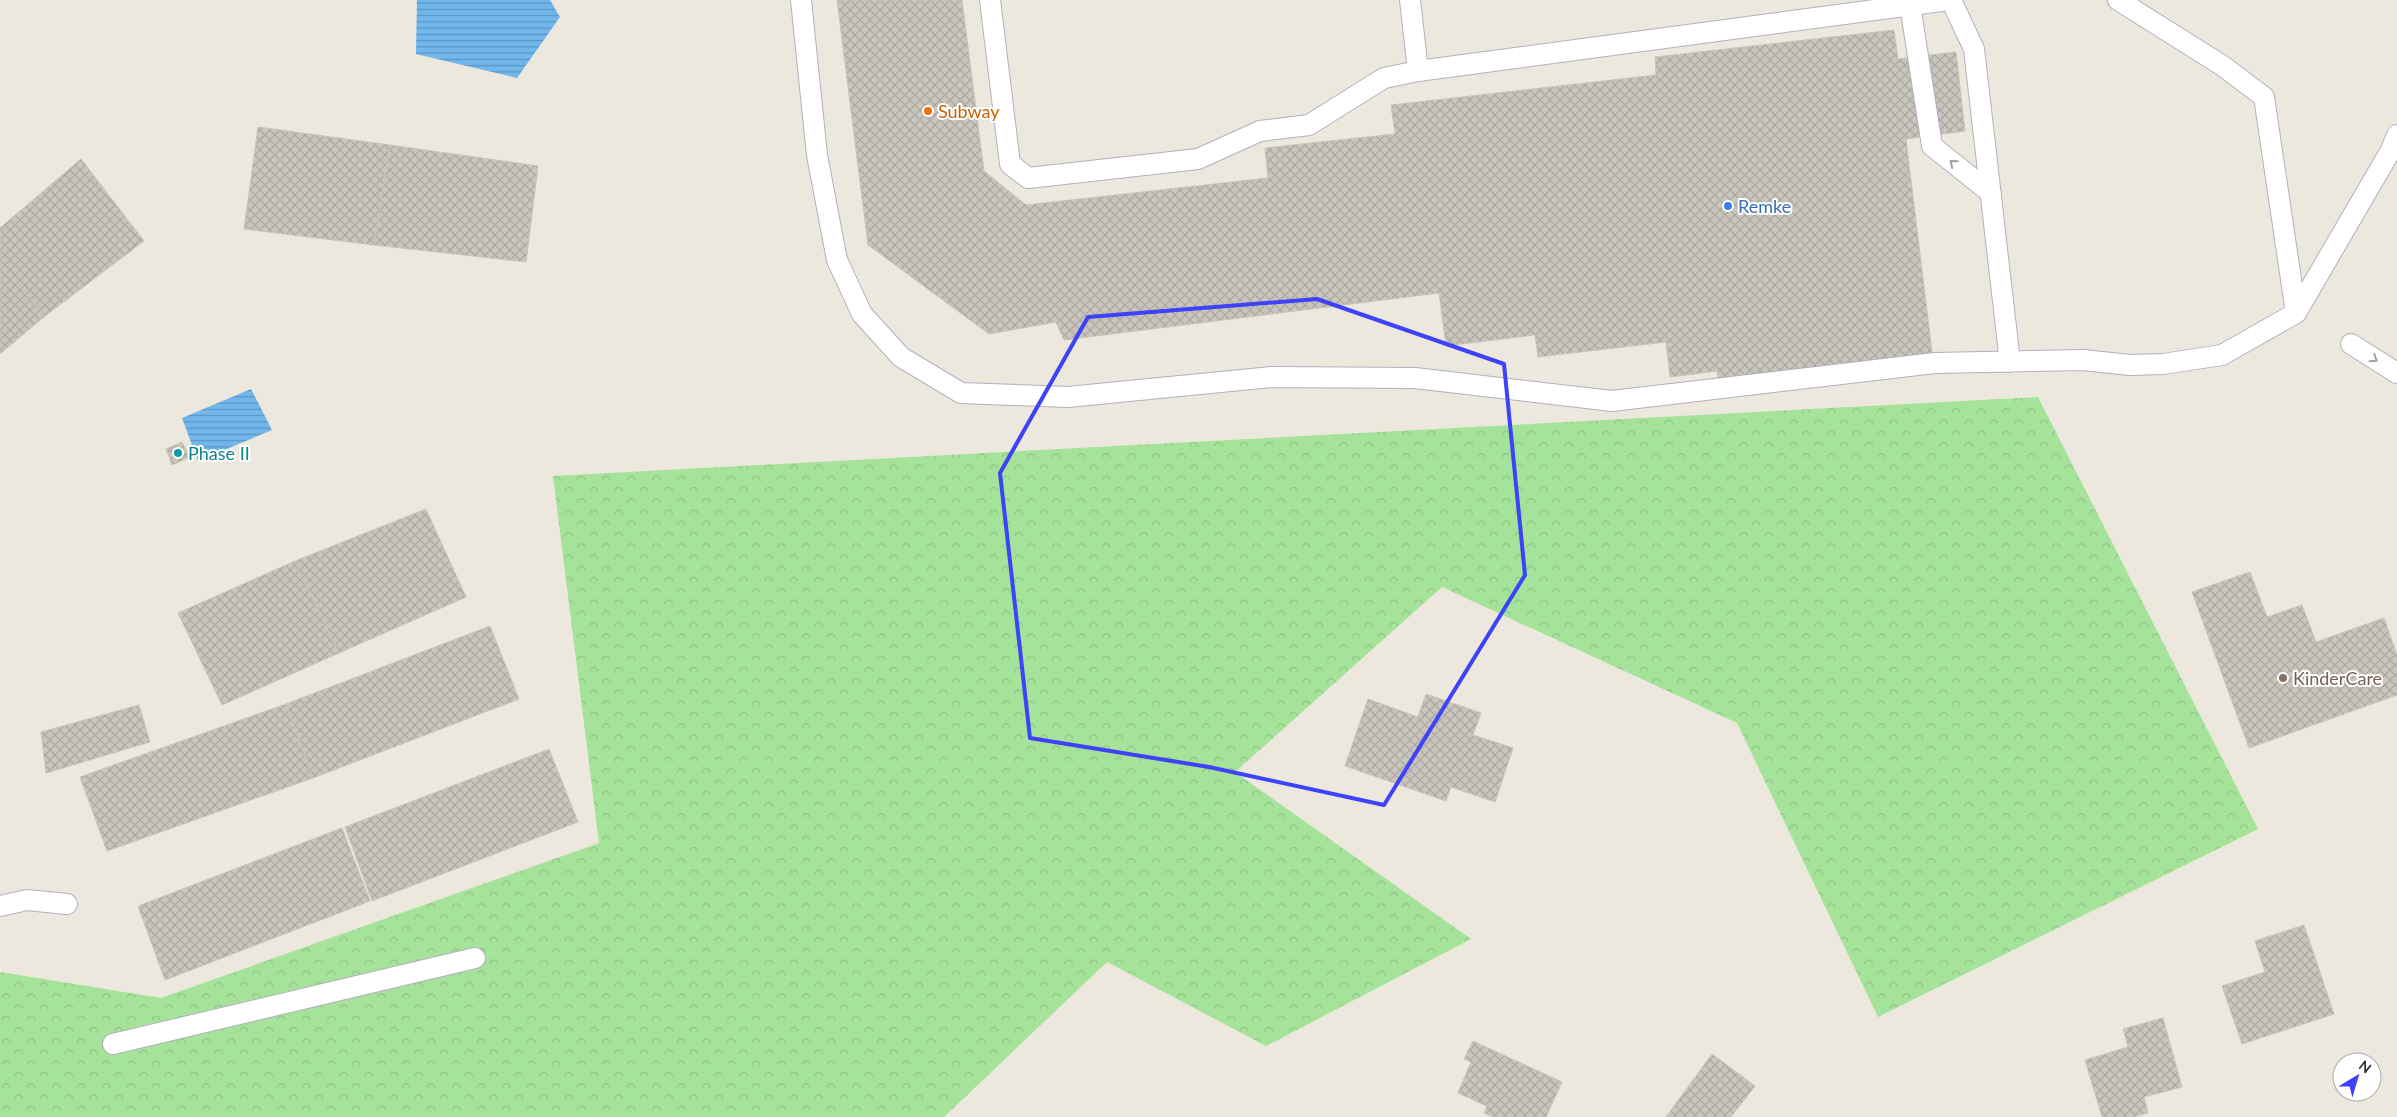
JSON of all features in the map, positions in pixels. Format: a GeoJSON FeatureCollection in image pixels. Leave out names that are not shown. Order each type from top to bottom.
{"type":"FeatureCollection","features":[{"type":"Feature","properties":{"kind":"lane"},"geometry":{"type":"LineString","coordinates":[[801,0],[817,156],[837,260],[862,314],[901,357],[961,393],[1068,397],[1272,378],[1415,378],[1612,401],[1935,363],[2083,360],[2130,365],[2163,364],[2222,355],[2296,313],[2391,150],[2397,135]]}},
{"type":"Feature","properties":{"kind":"lane"},"geometry":{"type":"LineString","coordinates":[[990,0],[1010,164],[1028,178],[1198,159],[1260,130],[1309,125],[1384,78],[1418,70],[1950,0],[1974,49],[2010,362]]}},
{"type":"Feature","properties":{"kind":"lane"},"geometry":{"type":"LineString","coordinates":[[1410,0],[1418,70]]}},
{"type":"Feature","properties":{"kind":"lane"},"geometry":{"type":"LineString","coordinates":[[2118,0],[2223,66],[2264,97],[2296,313]]}},
{"type":"Feature","properties":{"kind":"lane"},"geometry":{"type":"LineString","coordinates":[[1910,5],[1932,146],[1991,193]]}},
{"type":"Feature","properties":{"kind":"lane"},"geometry":{"type":"LineString","coordinates":[[2351,344],[2397,373]]}},
{"type":"Feature","properties":{"kind":"lane"},"geometry":{"type":"LineString","coordinates":[[0,906],[27,900],[67,904]]}},
{"type":"Feature","properties":{"kind":"lane"},"geometry":{"type":"LineString","coordinates":[[112,1044],[475,958]]}},
{"type":"Feature","properties":{"kind":"highlighted area"},"geometry":{"type":"Polygon","coordinates":[[[1317,299],[1504,364],[1525,575],[1384,805],[1209,767],[1030,738],[1000,473],[1088,317],[1317,299]]]}},
{"type":"Feature","properties":{"kind":"green space"},"geometry":{"type":"Polygon","coordinates":[[[2038,397],[2258,829],[1878,1017],[1737,723],[1442,587],[1235,772],[1471,939],[1266,1046],[1107,962],[944,1117],[0,1117],[0,972],[161,998],[599,843],[553,476],[2038,397]]]}},
{"type":"Feature","properties":{"kind":"water"},"geometry":{"type":"Polygon","coordinates":[[[417,0],[550,0],[560,17],[517,78],[416,54],[417,0]]]}},
{"type":"Feature","properties":{"kind":"water"},"geometry":{"type":"Polygon","coordinates":[[[251,389],[272,430],[198,461],[182,418],[251,389]]]}},
{"type":"Feature","properties":{"kind":"building"},"geometry":{"type":"Polygon","coordinates":[[[837,0],[962,0],[984,171],[1026,205],[1268,178],[1265,148],[1395,134],[1391,105],[1656,75],[1655,57],[1894,30],[1898,59],[1956,52],[1965,131],[1906,139],[1933,360],[1719,385],[1717,371],[1670,377],[1666,342],[1538,357],[1535,335],[1446,346],[1439,293],[1064,340],[1056,322],[989,334],[868,245],[837,0]]]}},
{"type":"Feature","properties":{"kind":"building"},"geometry":{"type":"Polygon","coordinates":[[[258,127],[390,145],[374,245],[244,229],[258,127]]]}},
{"type":"Feature","properties":{"kind":"building"},"geometry":{"type":"Polygon","coordinates":[[[390,145],[538,166],[526,262],[374,245],[390,145]]]}},
{"type":"Feature","properties":{"kind":"building"},"geometry":{"type":"Polygon","coordinates":[[[81,159],[144,241],[45,316],[0,265],[0,228],[81,159]]]}},
{"type":"Feature","properties":{"kind":"building"},"geometry":{"type":"Polygon","coordinates":[[[0,265],[45,316],[0,354],[0,265]]]}},
{"type":"Feature","properties":{"kind":"building","name":"Phase II"},"geometry":{"type":"Polygon","coordinates":[[[182,442],[190,457],[172,465],[166,449],[182,442]]]}},
{"type":"Feature","properties":{"kind":"building"},"geometry":{"type":"Polygon","coordinates":[[[426,509],[466,597],[339,653],[295,561],[426,509]]]}},
{"type":"Feature","properties":{"kind":"building"},"geometry":{"type":"Polygon","coordinates":[[[295,561],[339,653],[222,705],[178,613],[295,561]]]}},
{"type":"Feature","properties":{"kind":"building"},"geometry":{"type":"Polygon","coordinates":[[[2250,572],[2267,617],[2302,605],[2316,642],[2384,618],[2397,655],[2397,695],[2249,748],[2192,592],[2250,572]]]}},
{"type":"Feature","properties":{"kind":"building"},"geometry":{"type":"Polygon","coordinates":[[[490,626],[519,699],[313,778],[286,704],[490,626]]]}},
{"type":"Feature","properties":{"kind":"building"},"geometry":{"type":"Polygon","coordinates":[[[1426,694],[1481,713],[1473,735],[1513,748],[1495,802],[1451,787],[1446,801],[1345,766],[1368,699],[1418,717],[1426,694]]]}},
{"type":"Feature","properties":{"kind":"building"},"geometry":{"type":"Polygon","coordinates":[[[286,704],[313,778],[107,851],[80,777],[286,704]]]}},
{"type":"Feature","properties":{"kind":"building"},"geometry":{"type":"Polygon","coordinates":[[[139,705],[150,742],[46,773],[41,732],[139,705]]]}},
{"type":"Feature","properties":{"kind":"building"},"geometry":{"type":"Polygon","coordinates":[[[549,749],[578,822],[372,901],[345,827],[549,749]]]}},
{"type":"Feature","properties":{"kind":"building"},"geometry":{"type":"Polygon","coordinates":[[[342,828],[370,901],[165,980],[138,906],[342,828]]]}},
{"type":"Feature","properties":{"kind":"building"},"geometry":{"type":"Polygon","coordinates":[[[2304,925],[2334,1014],[2242,1044],[2222,986],[2265,972],[2255,941],[2304,925]]]}},
{"type":"Feature","properties":{"kind":"building"},"geometry":{"type":"Polygon","coordinates":[[[2163,1018],[2182,1087],[2144,1097],[2148,1113],[2133,1117],[2102,1117],[2085,1060],[2128,1047],[2123,1029],[2163,1018]]]}},
{"type":"Feature","properties":{"kind":"building"},"geometry":{"type":"Polygon","coordinates":[[[1473,1041],[1562,1082],[1546,1117],[1493,1117],[1484,1113],[1487,1106],[1458,1093],[1471,1062],[1464,1059],[1473,1041]]]}},
{"type":"Feature","properties":{"kind":"building"},"geometry":{"type":"Polygon","coordinates":[[[1712,1054],[1755,1086],[1731,1117],[1666,1117],[1712,1054]]]}},
{"type":"Feature","properties":{"kind":"place","name":"Subway"},"geometry":{"type":"Point","coordinates":[928,111]}},
{"type":"Feature","properties":{"kind":"place","name":"Remke"},"geometry":{"type":"Point","coordinates":[1728,206]}},
{"type":"Feature","properties":{"kind":"place","name":"Phase II"},"geometry":{"type":"Point","coordinates":[178,453]}},
{"type":"Feature","properties":{"kind":"place","name":"KinderCare"},"geometry":{"type":"Point","coordinates":[2283,678]}}]}
